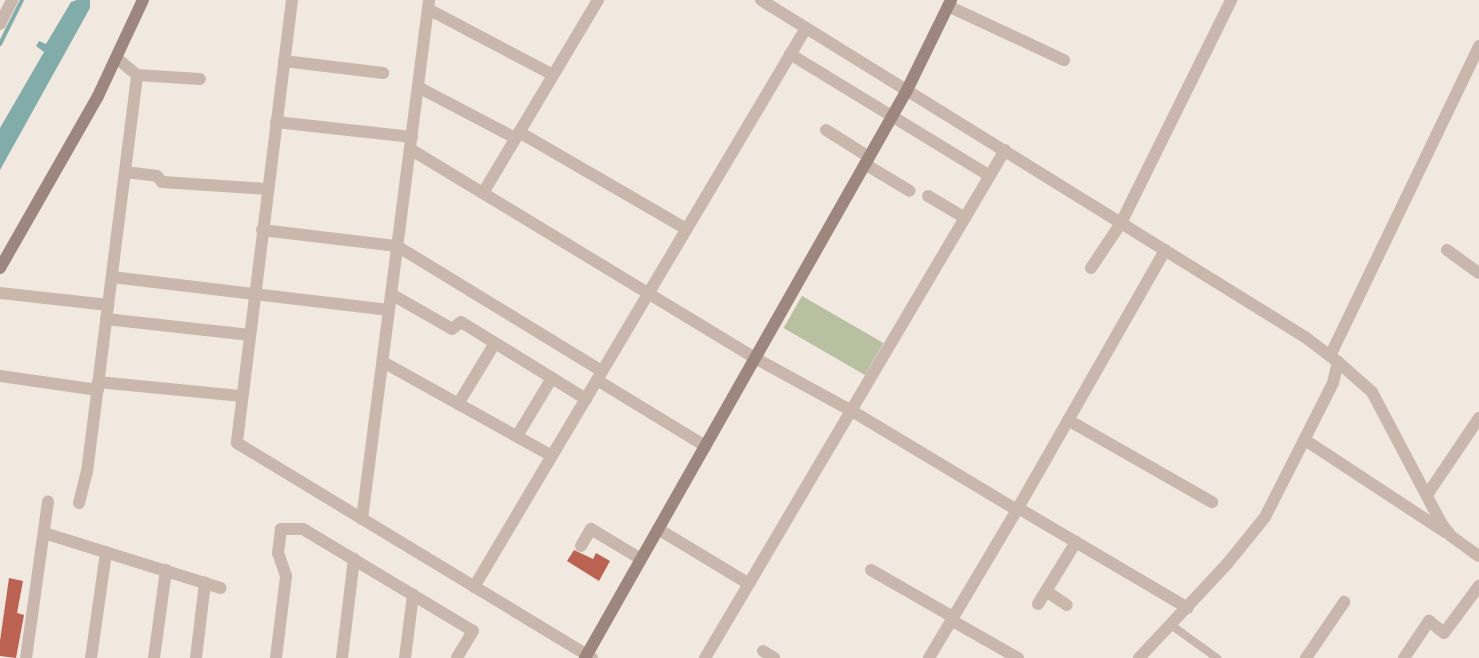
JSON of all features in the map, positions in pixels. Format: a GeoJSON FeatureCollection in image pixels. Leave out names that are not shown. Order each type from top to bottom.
{"type":"FeatureCollection","features":[{"type":"Feature","properties":{"kind":"street"},"geometry":{"type":"LineString","coordinates":[[0,24],[12,0]]}},
{"type":"Feature","properties":{"kind":"street"},"geometry":{"type":"LineString","coordinates":[[0,268],[4,254],[118,58],[143,0]]}},
{"type":"Feature","properties":{"kind":"street"},"geometry":{"type":"LineString","coordinates":[[292,0],[267,189],[237,443],[588,657],[658,529],[907,90],[949,3],[1064,60]]}},
{"type":"Feature","properties":{"kind":"street"},"geometry":{"type":"LineString","coordinates":[[483,193],[598,0]]}},
{"type":"Feature","properties":{"kind":"street"},"geometry":{"type":"LineString","coordinates":[[760,0],[1305,337],[1334,359],[1372,392],[1441,523],[1451,536]]}},
{"type":"Feature","properties":{"kind":"street"},"geometry":{"type":"LineString","coordinates":[[1091,268],[1121,223],[1230,0]]}},
{"type":"Feature","properties":{"kind":"street"},"geometry":{"type":"LineString","coordinates":[[362,519],[429,4],[553,76]]}},
{"type":"Feature","properties":{"kind":"street"},"geometry":{"type":"LineString","coordinates":[[474,587],[806,28]]}},
{"type":"Feature","properties":{"kind":"street"},"geometry":{"type":"LineString","coordinates":[[1139,658],[1188,608],[1265,517],[1333,384],[1334,359],[1479,46]]}},
{"type":"Feature","properties":{"kind":"street"},"geometry":{"type":"LineString","coordinates":[[790,54],[893,115],[990,176]]}},
{"type":"Feature","properties":{"kind":"street"},"geometry":{"type":"LineString","coordinates":[[118,58],[138,75],[200,79]]}},
{"type":"Feature","properties":{"kind":"street"},"geometry":{"type":"LineString","coordinates":[[284,60],[383,73]]}},
{"type":"Feature","properties":{"kind":"street"},"geometry":{"type":"LineString","coordinates":[[79,503],[87,472],[138,75]]}},
{"type":"Feature","properties":{"kind":"street"},"geometry":{"type":"LineString","coordinates":[[418,87],[517,135],[686,230]]}},
{"type":"Feature","properties":{"kind":"street"},"geometry":{"type":"LineString","coordinates":[[276,122],[411,143],[483,193],[756,358],[852,411],[1188,608]]}},
{"type":"Feature","properties":{"kind":"street"},"geometry":{"type":"LineString","coordinates":[[826,130],[910,191]]}},
{"type":"Feature","properties":{"kind":"street"},"geometry":{"type":"LineString","coordinates":[[705,658],[1005,150]]}},
{"type":"Feature","properties":{"kind":"street"},"geometry":{"type":"LineString","coordinates":[[125,172],[157,176],[162,182],[267,189]]}},
{"type":"Feature","properties":{"kind":"street"},"geometry":{"type":"LineString","coordinates":[[928,196],[965,218]]}},
{"type":"Feature","properties":{"kind":"street"},"geometry":{"type":"LineString","coordinates":[[262,230],[397,246],[600,376],[705,446]]}},
{"type":"Feature","properties":{"kind":"street"},"geometry":{"type":"LineString","coordinates":[[928,658],[1018,509],[1165,250]]}},
{"type":"Feature","properties":{"kind":"street"},"geometry":{"type":"LineString","coordinates":[[1447,250],[1479,273]]}},
{"type":"Feature","properties":{"kind":"street"},"geometry":{"type":"LineString","coordinates":[[112,277],[389,310]]}},
{"type":"Feature","properties":{"kind":"street"},"geometry":{"type":"LineString","coordinates":[[0,293],[108,305]]}},
{"type":"Feature","properties":{"kind":"street"},"geometry":{"type":"LineString","coordinates":[[391,294],[452,329],[461,322],[586,399]]}},
{"type":"Feature","properties":{"kind":"street"},"geometry":{"type":"LineString","coordinates":[[106,319],[250,335]]}},
{"type":"Feature","properties":{"kind":"street"},"geometry":{"type":"LineString","coordinates":[[458,404],[495,343]]}},
{"type":"Feature","properties":{"kind":"street"},"geometry":{"type":"LineString","coordinates":[[383,362],[552,456]]}},
{"type":"Feature","properties":{"kind":"street"},"geometry":{"type":"LineString","coordinates":[[0,376],[98,386],[242,396]]}},
{"type":"Feature","properties":{"kind":"street"},"geometry":{"type":"LineString","coordinates":[[517,436],[552,378]]}},
{"type":"Feature","properties":{"kind":"street"},"geometry":{"type":"LineString","coordinates":[[1427,495],[1479,418]]}},
{"type":"Feature","properties":{"kind":"street"},"geometry":{"type":"LineString","coordinates":[[1068,420],[1212,502]]}},
{"type":"Feature","properties":{"kind":"street"},"geometry":{"type":"LineString","coordinates":[[1305,440],[1479,556]]}},
{"type":"Feature","properties":{"kind":"street"},"geometry":{"type":"LineString","coordinates":[[26,658],[48,502]]}},
{"type":"Feature","properties":{"kind":"street"},"geometry":{"type":"LineString","coordinates":[[276,658],[286,576],[278,553],[281,529],[303,529],[472,631],[457,658]]}},
{"type":"Feature","properties":{"kind":"street"},"geometry":{"type":"LineString","coordinates":[[658,529],[749,584]]}},
{"type":"Feature","properties":{"kind":"street"},"geometry":{"type":"LineString","coordinates":[[581,546],[591,530],[642,559]]}},
{"type":"Feature","properties":{"kind":"street"},"geometry":{"type":"LineString","coordinates":[[44,533],[221,588]]}},
{"type":"Feature","properties":{"kind":"street"},"geometry":{"type":"LineString","coordinates":[[1038,604],[1076,542]]}},
{"type":"Feature","properties":{"kind":"street"},"geometry":{"type":"LineString","coordinates":[[91,658],[106,552]]}},
{"type":"Feature","properties":{"kind":"street"},"geometry":{"type":"LineString","coordinates":[[342,658],[354,559]]}},
{"type":"Feature","properties":{"kind":"street"},"geometry":{"type":"LineString","coordinates":[[154,658],[166,570]]}},
{"type":"Feature","properties":{"kind":"street"},"geometry":{"type":"LineString","coordinates":[[871,570],[1018,658]]}},
{"type":"Feature","properties":{"kind":"street"},"geometry":{"type":"LineString","coordinates":[[196,658],[205,582]]}},
{"type":"Feature","properties":{"kind":"street"},"geometry":{"type":"LineString","coordinates":[[1404,658],[1429,621],[1444,633],[1479,586]]}},
{"type":"Feature","properties":{"kind":"street"},"geometry":{"type":"LineString","coordinates":[[1046,592],[1067,605]]}},
{"type":"Feature","properties":{"kind":"street"},"geometry":{"type":"LineString","coordinates":[[405,658],[413,595]]}},
{"type":"Feature","properties":{"kind":"street"},"geometry":{"type":"LineString","coordinates":[[1306,658],[1344,602]]}},
{"type":"Feature","properties":{"kind":"lane"},"geometry":{"type":"LineString","coordinates":[[1172,624],[1217,658]]}},
{"type":"Feature","properties":{"kind":"green space"},"geometry":{"type":"Polygon","coordinates":[[[802,296],[883,343],[865,375],[784,328],[802,296]]]}},
{"type":"Feature","properties":{"kind":"water"},"geometry":{"type":"Polygon","coordinates":[[[90,0],[90,8],[0,170],[0,128],[44,52],[36,46],[39,41],[46,44],[71,2],[90,0]]]}},
{"type":"Feature","properties":{"kind":"building"},"geometry":{"type":"Polygon","coordinates":[[[574,550],[593,559],[596,553],[610,561],[599,581],[567,561],[574,550]]]}},
{"type":"Feature","properties":{"kind":"building"},"geometry":{"type":"Polygon","coordinates":[[[9,578],[23,581],[17,613],[24,615],[16,658],[0,656],[0,641],[9,578]]]}},
{"type":"Feature","properties":{"kind":"waterway"},"geometry":{"type":"LineString","coordinates":[[0,44],[22,0]]}}]}
